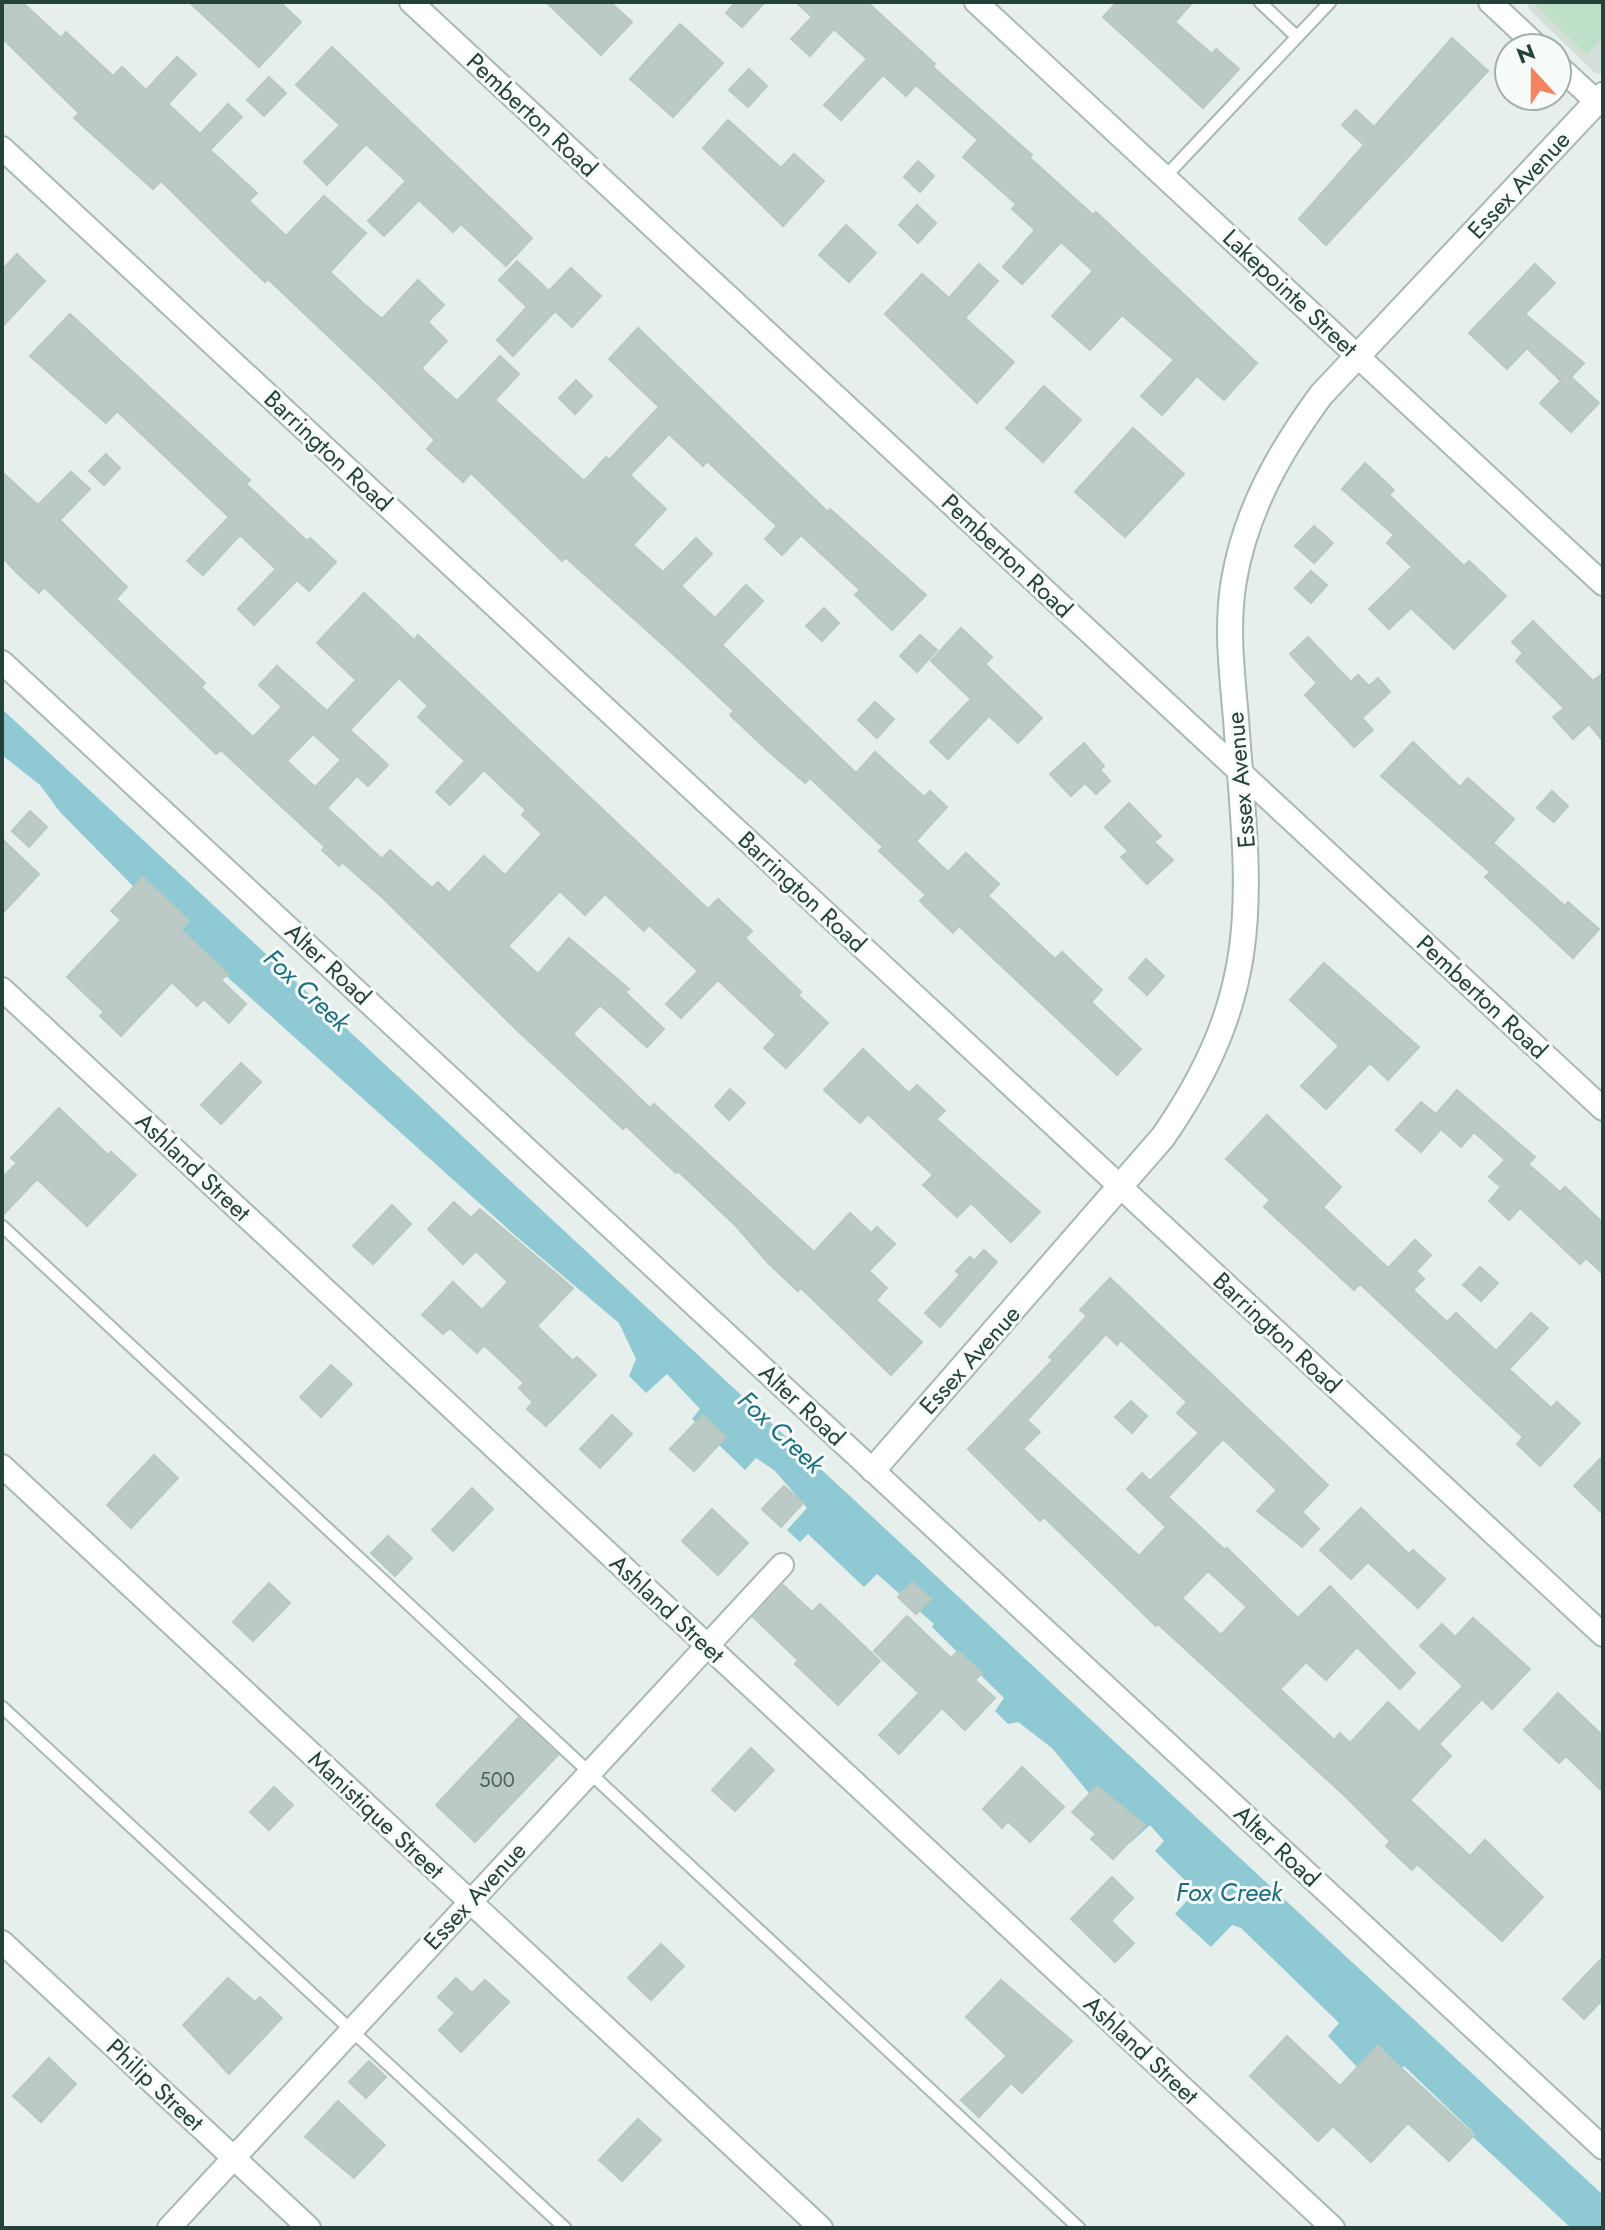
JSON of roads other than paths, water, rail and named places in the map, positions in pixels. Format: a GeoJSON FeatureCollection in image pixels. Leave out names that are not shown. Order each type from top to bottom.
{"type":"FeatureCollection","features":[{"type":"Feature","properties":{"kind":"street","name":"Pemberton Road"},"geometry":{"type":"LineString","coordinates":[[411,2],[1603,1109]]}},
{"type":"Feature","properties":{"kind":"street","name":"Lakepointe Street"},"geometry":{"type":"LineString","coordinates":[[976,2],[1603,584]]}},
{"type":"Feature","properties":{"kind":"street"},"geometry":{"type":"LineString","coordinates":[[1490,2],[1522,32]]}},
{"type":"Feature","properties":{"kind":"street"},"geometry":{"type":"LineString","coordinates":[[1573,78],[1600,99]]}},
{"type":"Feature","properties":{"kind":"street","name":"Essex Avenue"},"geometry":{"type":"LineString","coordinates":[[873,1470],[1121,1188],[1193,1094],[1217,1045],[1233,999],[1248,903],[1229,634],[1233,583],[1242,542],[1259,495],[1287,442],[1321,395],[1600,99]]}},
{"type":"Feature","properties":{"kind":"street","name":"Barrington Road"},"geometry":{"type":"LineString","coordinates":[[2,148],[1603,1635]]}},
{"type":"Feature","properties":{"kind":"street","name":"Alter Road"},"geometry":{"type":"LineString","coordinates":[[2,662],[1603,2148]]}},
{"type":"Feature","properties":{"kind":"street","name":"Ashland Street"},"geometry":{"type":"LineString","coordinates":[[2,989],[1333,2228]]}},
{"type":"Feature","properties":{"kind":"street","name":"Manistique Street"},"geometry":{"type":"LineString","coordinates":[[2,1466],[821,2228]]}},
{"type":"Feature","properties":{"kind":"street","name":"Essex Avenue"},"geometry":{"type":"LineString","coordinates":[[169,2228],[782,1565]]}},
{"type":"Feature","properties":{"kind":"street","name":"Philip Street"},"geometry":{"type":"LineString","coordinates":[[2,1942],[309,2228]]}},
{"type":"Feature","properties":{"kind":"lane"},"geometry":{"type":"LineString","coordinates":[[1260,2],[1297,37]]}},
{"type":"Feature","properties":{"kind":"lane"},"geometry":{"type":"LineString","coordinates":[[1165,177],[1330,2]]}},
{"type":"Feature","properties":{"kind":"lane"},"geometry":{"type":"LineString","coordinates":[[2,1226],[1079,2228]]}},
{"type":"Feature","properties":{"kind":"lane"},"geometry":{"type":"LineString","coordinates":[[2,1707],[565,2228]]}},
{"type":"Feature","properties":{"kind":"water","name":"Fox Creek"},"geometry":{"type":"Polygon","coordinates":[[[2,709],[1603,2195],[1603,2228],[1571,2228],[1473,2137],[1475,2134],[1404,2066],[1377,2093],[1397,2064],[1378,2045],[1357,2067],[1328,2036],[1339,2023],[1241,1928],[1232,1925],[1211,1947],[1175,1914],[1196,1891],[1155,1851],[1164,1841],[1150,1825],[1130,1843],[1052,1748],[1018,1722],[1008,1724],[995,1711],[1004,1698],[932,1627],[934,1624],[877,1574],[864,1587],[808,1534],[800,1542],[787,1530],[807,1508],[775,1471],[756,1458],[745,1470],[692,1419],[700,1409],[667,1374],[646,1393],[629,1376],[636,1359],[619,1323],[518,1238],[184,938],[60,812],[40,785],[2,755],[2,709]]]}}]}
